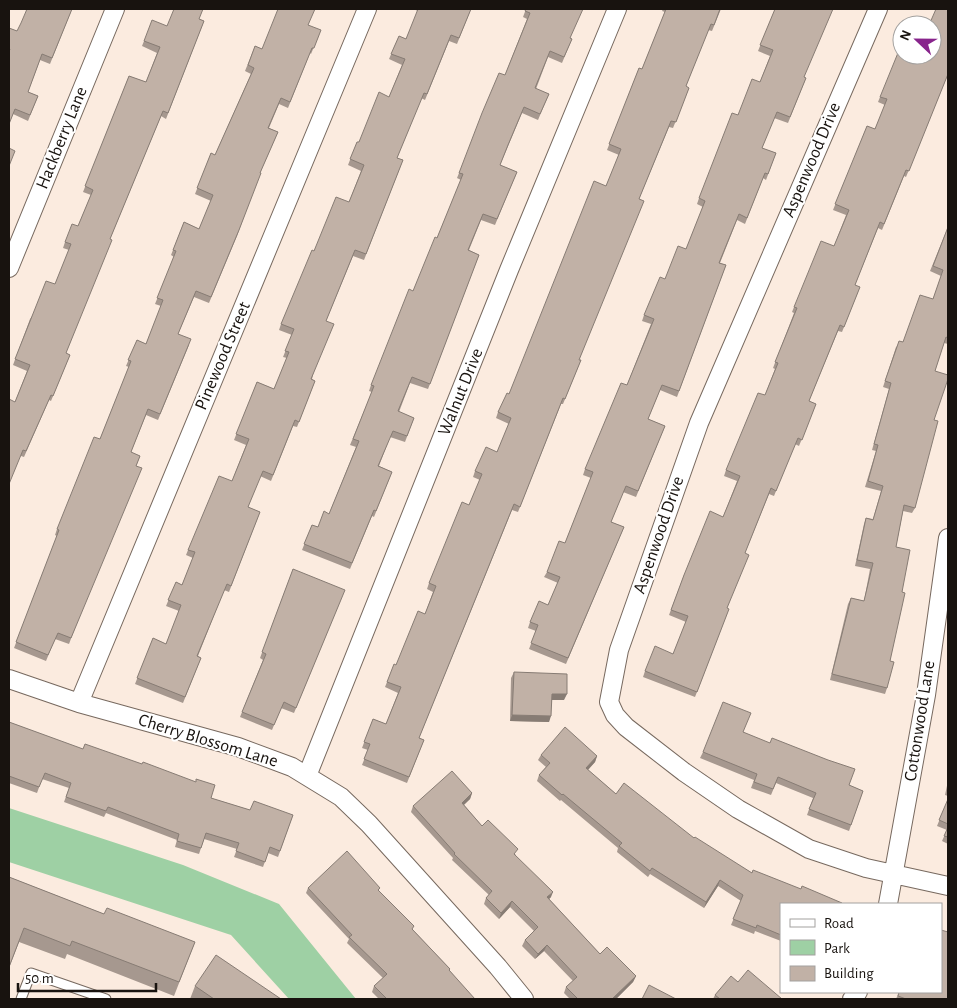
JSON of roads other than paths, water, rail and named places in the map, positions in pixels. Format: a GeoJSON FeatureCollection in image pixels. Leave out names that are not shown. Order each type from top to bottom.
{"type":"FeatureCollection","features":[{"type":"Feature","properties":{"kind":"street","name":"Hackberry Lane"},"geometry":{"type":"LineString","coordinates":[[9,268],[115,9]]}},
{"type":"Feature","properties":{"kind":"street","name":"Pinewood Street"},"geometry":{"type":"LineString","coordinates":[[79,703],[368,9]]}},
{"type":"Feature","properties":{"kind":"street","name":"Walnut Drive"},"geometry":{"type":"LineString","coordinates":[[307,776],[509,270],[617,9]]}},
{"type":"Feature","properties":{"kind":"street","name":"Aspenwood Drive"},"geometry":{"type":"LineString","coordinates":[[878,9],[699,423],[619,650],[609,702],[615,714],[626,727],[684,772],[738,809],[810,850],[866,868],[948,886]]}},
{"type":"Feature","properties":{"kind":"street","name":"Cottonwood Lane"},"geometry":{"type":"LineString","coordinates":[[894,874],[926,695],[948,538]]}},
{"type":"Feature","properties":{"kind":"street","name":"Cherry Blossom Lane"},"geometry":{"type":"LineString","coordinates":[[9,679],[79,703],[238,747],[292,767],[341,797],[370,824],[524,999]]}},
{"type":"Feature","properties":{"kind":"street"},"geometry":{"type":"LineString","coordinates":[[888,903],[894,874]]}},
{"type":"Feature","properties":{"kind":"lane"},"geometry":{"type":"LineString","coordinates":[[21,999],[31,973],[94,997],[106,999]]}}]}
